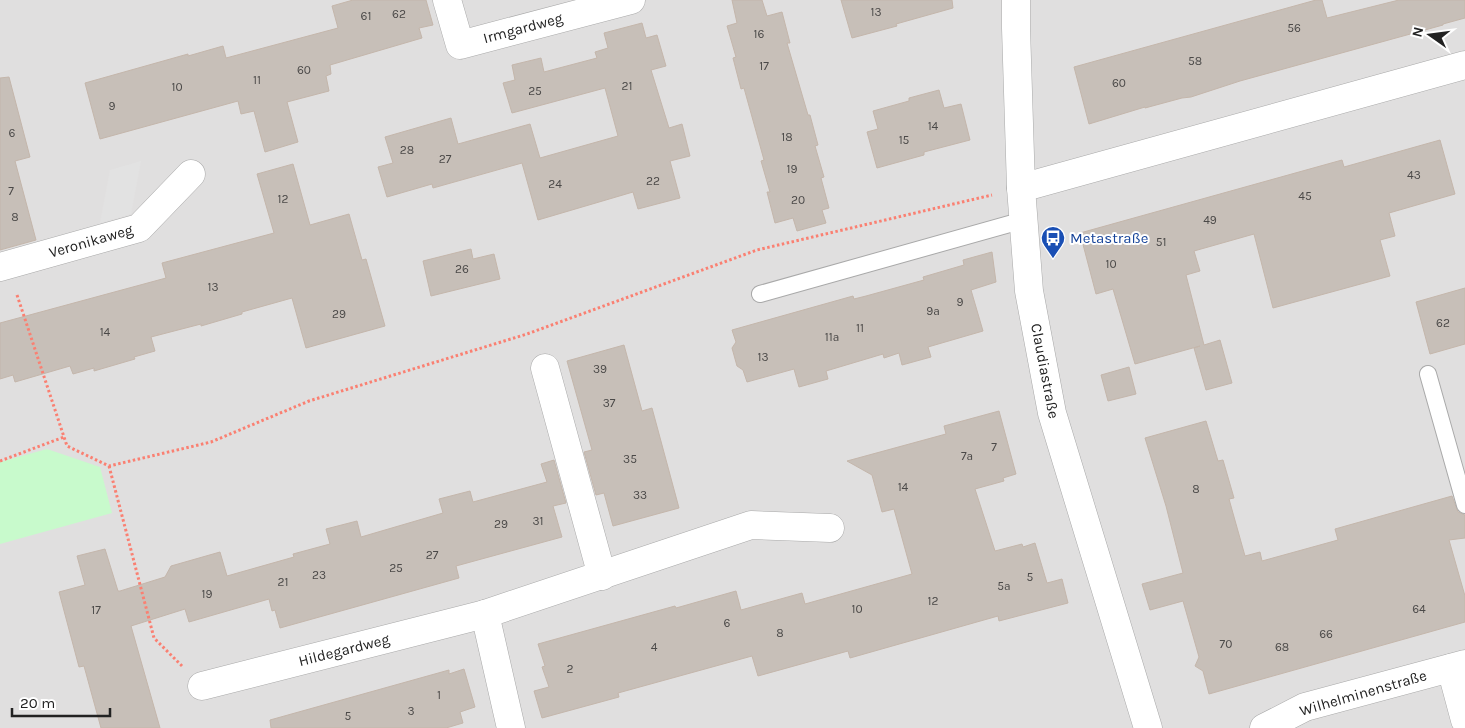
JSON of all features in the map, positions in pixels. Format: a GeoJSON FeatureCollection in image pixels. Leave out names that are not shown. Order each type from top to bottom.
{"type":"FeatureCollection","features":[{"type":"Feature","properties":{"kind":"street","name":"Irmgardweg"},"geometry":{"type":"LineString","coordinates":[[447,0],[460,45],[631,0]]}},
{"type":"Feature","properties":{"kind":"street","name":"Claudiastraße"},"geometry":{"type":"LineString","coordinates":[[1016,0],[1022,188],[1029,291],[1052,413],[1148,728]]}},
{"type":"Feature","properties":{"kind":"street"},"geometry":{"type":"LineString","coordinates":[[1022,188],[1465,65]]}},
{"type":"Feature","properties":{"kind":"street","name":"Veronikaweg"},"geometry":{"type":"LineString","coordinates":[[4,266],[139,228],[191,174]]}},
{"type":"Feature","properties":{"kind":"street"},"geometry":{"type":"LineString","coordinates":[[545,368],[602,576]]}},
{"type":"Feature","properties":{"kind":"street","name":"Hildegardweg"},"geometry":{"type":"LineString","coordinates":[[202,686],[485,614],[751,525],[830,528]]}},
{"type":"Feature","properties":{"kind":"street"},"geometry":{"type":"LineString","coordinates":[[485,614],[511,728]]}},
{"type":"Feature","properties":{"kind":"street"},"geometry":{"type":"LineString","coordinates":[[1458,666],[1465,720]]}},
{"type":"Feature","properties":{"kind":"street","name":"Wilhelminenstraße"},"geometry":{"type":"LineString","coordinates":[[1264,728],[1304,707],[1458,666]]}},
{"type":"Feature","properties":{"kind":"lane"},"geometry":{"type":"LineString","coordinates":[[760,294],[1024,220]]}},
{"type":"Feature","properties":{"kind":"lane"},"geometry":{"type":"LineString","coordinates":[[1428,374],[1465,505]]}},
{"type":"Feature","properties":{"kind":"path"},"geometry":{"type":"LineString","coordinates":[[4,266],[67,446],[109,466],[211,442],[309,401],[527,334],[757,250],[1022,188]]}},
{"type":"Feature","properties":{"kind":"path"},"geometry":{"type":"LineString","coordinates":[[0,461],[64,437]]}},
{"type":"Feature","properties":{"kind":"path"},"geometry":{"type":"LineString","coordinates":[[109,466],[154,638],[202,686]]}},
{"type":"Feature","properties":{"kind":"shaded area"},"geometry":{"type":"Polygon","coordinates":[[[0,0],[1465,0],[1465,728],[0,728],[0,0]]]}},
{"type":"Feature","properties":{"kind":"shaded area"},"geometry":{"type":"Polygon","coordinates":[[[141,161],[131,214],[100,223],[110,170],[141,161]]]}},
{"type":"Feature","properties":{"kind":"green space"},"geometry":{"type":"Polygon","coordinates":[[[47,449],[100,467],[112,513],[0,544],[0,462],[47,449]]]}},
{"type":"Feature","properties":{"kind":"building"},"geometry":{"type":"Polygon","coordinates":[[[353,0],[426,0],[433,25],[419,28],[422,38],[330,65],[331,74],[326,76],[329,91],[287,102],[298,142],[265,152],[254,111],[241,114],[238,101],[100,139],[85,83],[223,46],[226,58],[338,28],[332,6],[353,0]]]}},
{"type":"Feature","properties":{"kind":"building"},"geometry":{"type":"Polygon","coordinates":[[[732,0],[762,0],[767,16],[782,12],[790,43],[787,43],[818,145],[815,146],[824,177],[821,178],[829,208],[822,210],[826,223],[797,231],[793,218],[775,223],[767,192],[770,192],[761,161],[764,160],[744,88],[741,89],[733,58],[736,57],[727,26],[737,23],[732,0]]]}},
{"type":"Feature","properties":{"kind":"building"},"geometry":{"type":"Polygon","coordinates":[[[841,0],[952,0],[953,8],[852,38],[841,0]]]}},
{"type":"Feature","properties":{"kind":"building"},"geometry":{"type":"Polygon","coordinates":[[[1316,0],[1322,0],[1327,18],[1399,0],[1465,0],[1465,18],[1240,81],[1191,97],[1145,107],[1089,124],[1074,67],[1316,0]]]}},
{"type":"Feature","properties":{"kind":"building"},"geometry":{"type":"Polygon","coordinates":[[[642,23],[646,38],[657,35],[666,66],[651,70],[669,128],[682,124],[690,156],[670,161],[680,198],[638,209],[633,192],[538,220],[522,163],[433,188],[432,184],[387,197],[378,167],[393,163],[385,137],[451,118],[458,144],[530,124],[540,158],[618,136],[605,88],[512,113],[503,83],[515,80],[512,65],[541,58],[544,72],[597,58],[595,52],[608,48],[604,33],[642,23]]]}},
{"type":"Feature","properties":{"kind":"building"},"geometry":{"type":"Polygon","coordinates":[[[9,77],[30,157],[15,161],[36,240],[0,250],[0,78],[9,77]]]}},
{"type":"Feature","properties":{"kind":"building"},"geometry":{"type":"Polygon","coordinates":[[[939,90],[944,108],[961,104],[970,140],[924,152],[924,155],[877,168],[867,132],[878,129],[873,111],[939,90]]]}},
{"type":"Feature","properties":{"kind":"building"},"geometry":{"type":"Polygon","coordinates":[[[1440,140],[1455,194],[1389,213],[1395,236],[1380,240],[1390,276],[1273,308],[1254,234],[1194,251],[1200,271],[1186,275],[1204,345],[1220,340],[1232,383],[1206,390],[1194,348],[1200,346],[1135,364],[1113,289],[1096,294],[1080,233],[1342,160],[1344,167],[1440,140]]]}},
{"type":"Feature","properties":{"kind":"building"},"geometry":{"type":"Polygon","coordinates":[[[293,164],[310,225],[349,214],[362,260],[366,259],[385,326],[306,348],[292,298],[201,326],[201,324],[151,337],[155,351],[94,371],[94,368],[73,374],[70,366],[15,382],[13,375],[0,379],[0,323],[166,278],[162,263],[274,233],[257,174],[293,164]]]}},
{"type":"Feature","properties":{"kind":"building"},"geometry":{"type":"Polygon","coordinates":[[[471,249],[473,259],[494,254],[500,279],[431,296],[423,261],[471,249]]]}},
{"type":"Feature","properties":{"kind":"building"},"geometry":{"type":"Polygon","coordinates":[[[992,252],[996,282],[971,290],[983,331],[928,347],[931,357],[902,365],[899,353],[884,358],[883,354],[826,371],[828,379],[799,387],[794,369],[747,382],[743,370],[737,366],[732,348],[736,342],[732,330],[853,296],[854,299],[924,280],[923,277],[964,265],[963,260],[992,252]]]}},
{"type":"Feature","properties":{"kind":"building"},"geometry":{"type":"Polygon","coordinates":[[[1465,288],[1465,344],[1430,354],[1416,302],[1465,288]]]}},
{"type":"Feature","properties":{"kind":"building"},"geometry":{"type":"Polygon","coordinates":[[[624,345],[642,411],[652,408],[679,508],[613,526],[604,493],[596,495],[584,452],[592,450],[567,361],[624,345]]]}},
{"type":"Feature","properties":{"kind":"building"},"geometry":{"type":"Polygon","coordinates":[[[1129,367],[1136,394],[1108,401],[1101,375],[1129,367]]]}},
{"type":"Feature","properties":{"kind":"building"},"geometry":{"type":"Polygon","coordinates":[[[999,411],[1016,474],[1003,478],[1004,481],[975,489],[995,551],[1022,544],[1023,547],[1035,543],[1047,583],[1062,579],[1068,603],[999,621],[998,616],[850,658],[848,651],[758,676],[752,656],[618,693],[619,697],[542,718],[534,691],[549,687],[542,667],[545,666],[538,644],[736,591],[741,610],[802,593],[805,604],[912,574],[894,509],[882,512],[872,475],[847,461],[946,434],[944,426],[999,411]]]}},
{"type":"Feature","properties":{"kind":"building"},"geometry":{"type":"Polygon","coordinates":[[[1206,421],[1218,461],[1223,460],[1234,498],[1229,499],[1245,556],[1260,552],[1262,561],[1338,540],[1335,529],[1452,496],[1458,512],[1465,515],[1465,538],[1449,540],[1465,596],[1465,622],[1209,694],[1203,671],[1195,666],[1199,657],[1183,601],[1150,610],[1142,584],[1183,573],[1166,506],[1145,438],[1206,421]]]}},
{"type":"Feature","properties":{"kind":"building"},"geometry":{"type":"Polygon","coordinates":[[[554,460],[566,503],[553,506],[562,537],[456,566],[459,578],[280,628],[275,610],[272,611],[269,599],[189,622],[185,609],[131,626],[160,728],[101,728],[84,666],[79,667],[59,592],[85,585],[77,556],[105,549],[118,591],[165,577],[171,566],[220,552],[227,576],[294,557],[293,554],[330,544],[326,529],[357,521],[361,537],[443,513],[439,499],[470,491],[473,502],[547,482],[541,464],[554,460]]]}},
{"type":"Feature","properties":{"kind":"building"},"geometry":{"type":"Polygon","coordinates":[[[464,669],[475,707],[460,712],[463,723],[446,728],[271,728],[270,720],[449,670],[449,674],[464,669]]]}},
{"type":"Feature","properties":{"kind":"place","name":"Metastraße"},"geometry":{"type":"Point","coordinates":[1053,259]}}]}
